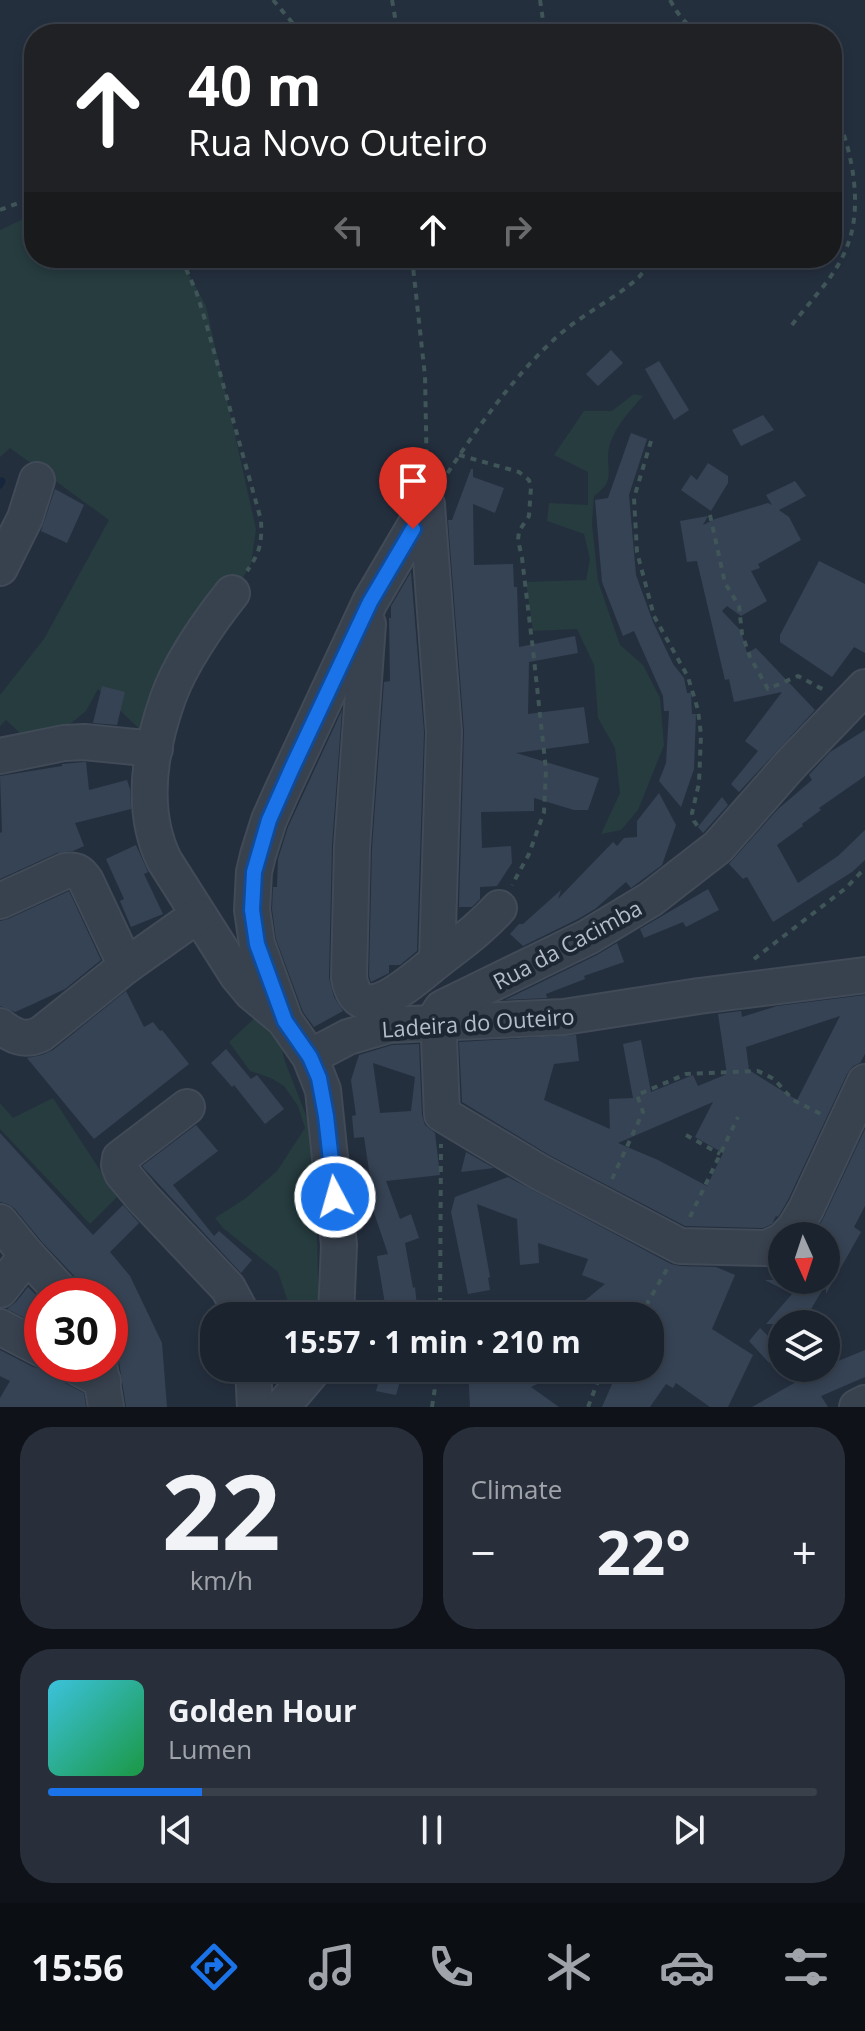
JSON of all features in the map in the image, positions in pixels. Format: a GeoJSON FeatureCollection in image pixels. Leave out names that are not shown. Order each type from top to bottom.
{"type":"FeatureCollection","features":[{"type":"Feature","properties":{"kind":"street"},"geometry":{"type":"LineString","coordinates":[[0,568],[25,518],[37,480]]}},
{"type":"Feature","properties":{"kind":"street"},"geometry":{"type":"LineString","coordinates":[[337,1302],[339,1245],[323,1090],[310,1057],[285,1021],[257,944],[252,910],[254,872],[269,820],[370,602],[427,505]]}},
{"type":"Feature","properties":{"kind":"street"},"geometry":{"type":"LineString","coordinates":[[427,505],[444,732],[437,961]]}},
{"type":"Feature","properties":{"kind":"street"},"geometry":{"type":"LineString","coordinates":[[232,593],[214,616],[168,697],[155,749],[149,796],[153,831],[164,860],[237,975],[252,993],[285,1021]]}},
{"type":"Feature","properties":{"kind":"street"},"geometry":{"type":"LineString","coordinates":[[370,602],[352,847],[349,978],[354,993],[359,999],[371,1002],[398,991],[476,932],[499,908]]}},
{"type":"Feature","properties":{"kind":"street","name":"Rua da Cacimba"},"geometry":{"type":"LineString","coordinates":[[439,1024],[438,1014],[442,1008],[618,920],[651,899],[718,847],[791,764],[858,695]]}},
{"type":"Feature","properties":{"kind":"street"},"geometry":{"type":"LineString","coordinates":[[0,756],[84,742],[155,749]]}},
{"type":"Feature","properties":{"kind":"street"},"geometry":{"type":"LineString","coordinates":[[0,901],[74,869],[86,881],[126,966]]}},
{"type":"Feature","properties":{"kind":"street"},"geometry":{"type":"LineString","coordinates":[[0,1026],[26,1039],[41,1034],[126,966],[198,915]]}},
{"type":"Feature","properties":{"kind":"street","name":"Ladeira do Outeiro"},"geometry":{"type":"LineString","coordinates":[[310,1057],[348,1037],[389,1025],[564,1017],[865,975]]}},
{"type":"Feature","properties":{"kind":"street"},"geometry":{"type":"LineString","coordinates":[[439,1024],[442,1114],[539,1172],[678,1245],[768,1248]]}},
{"type":"Feature","properties":{"kind":"street"},"geometry":{"type":"LineString","coordinates":[[798,1222],[865,1082]]}},
{"type":"Feature","properties":{"kind":"street"},"geometry":{"type":"LineString","coordinates":[[187,1107],[120,1158],[120,1169],[142,1197],[228,1288],[236,1302]]}},
{"type":"Feature","properties":{"kind":"street"},"geometry":{"type":"LineString","coordinates":[[0,1222],[48,1278]]}},
{"type":"Feature","properties":{"kind":"street"},"geometry":{"type":"LineString","coordinates":[[0,1290],[27,1255]]}},
{"type":"Feature","properties":{"kind":"street"},"geometry":{"type":"LineString","coordinates":[[0,1327],[24,1340]]}},
{"type":"Feature","properties":{"kind":"street"},"geometry":{"type":"LineString","coordinates":[[254,1382],[255,1407]]}},
{"type":"Feature","properties":{"kind":"street"},"geometry":{"type":"LineString","coordinates":[[282,1407],[303,1382]]}},
{"type":"Feature","properties":{"kind":"street"},"geometry":{"type":"LineString","coordinates":[[857,1407],[865,1403]]}},
{"type":"Feature","properties":{"kind":"path"},"geometry":{"type":"LineString","coordinates":[[273,0],[293,24]]}},
{"type":"Feature","properties":{"kind":"path"},"geometry":{"type":"LineString","coordinates":[[392,0],[396,24]]}},
{"type":"Feature","properties":{"kind":"path"},"geometry":{"type":"LineString","coordinates":[[540,0],[544,24]]}},
{"type":"Feature","properties":{"kind":"path"},"geometry":{"type":"LineString","coordinates":[[670,0],[687,24]]}},
{"type":"Feature","properties":{"kind":"path"},"geometry":{"type":"LineString","coordinates":[[842,127],[855,186],[853,225],[842,258]]}},
{"type":"Feature","properties":{"kind":"path"},"geometry":{"type":"LineString","coordinates":[[0,210],[24,201]]}},
{"type":"Feature","properties":{"kind":"path"},"geometry":{"type":"LineString","coordinates":[[187,268],[261,520],[262,542],[254,561],[232,593]]}},
{"type":"Feature","properties":{"kind":"path"},"geometry":{"type":"LineString","coordinates":[[413,268],[425,376],[427,505]]}},
{"type":"Feature","properties":{"kind":"path"},"geometry":{"type":"LineString","coordinates":[[427,505],[496,405],[542,351],[563,331],[638,277],[646,268]]}},
{"type":"Feature","properties":{"kind":"path"},"geometry":{"type":"LineString","coordinates":[[792,325],[837,268]]}},
{"type":"Feature","properties":{"kind":"path"},"geometry":{"type":"LineString","coordinates":[[651,441],[634,498],[637,552],[654,616],[688,677],[698,710],[701,735],[699,783],[692,817],[718,847]]}},
{"type":"Feature","properties":{"kind":"path"},"geometry":{"type":"LineString","coordinates":[[459,455],[519,472],[529,480],[531,487],[529,516],[519,531],[518,540],[546,770],[544,812],[529,854],[499,908]]}},
{"type":"Feature","properties":{"kind":"path"},"geometry":{"type":"LineString","coordinates":[[710,515],[725,583],[739,606],[742,634],[750,657],[768,689],[798,676],[858,695]]}},
{"type":"Feature","properties":{"kind":"path"},"geometry":{"type":"LineString","coordinates":[[752,960],[846,888],[865,868]]}},
{"type":"Feature","properties":{"kind":"path"},"geometry":{"type":"LineString","coordinates":[[601,1204],[643,1112],[637,1095],[686,1074],[758,1071],[774,1079],[793,1100],[844,1126]]}},
{"type":"Feature","properties":{"kind":"path"},"geometry":{"type":"LineString","coordinates":[[440,1302],[442,1114]]}},
{"type":"Feature","properties":{"kind":"path"},"geometry":{"type":"LineString","coordinates":[[647,1302],[738,1117]]}},
{"type":"Feature","properties":{"kind":"path"},"geometry":{"type":"LineString","coordinates":[[686,1135],[720,1154]]}},
{"type":"Feature","properties":{"kind":"path"},"geometry":{"type":"LineString","coordinates":[[432,1407],[436,1382]]}},
{"type":"Feature","properties":{"kind":"path"},"geometry":{"type":"LineString","coordinates":[[588,1407],[598,1382]]}},
{"type":"Feature","properties":{"kind":"green space"},"geometry":{"type":"Polygon","coordinates":[[[24,219],[24,268],[185,268],[206,306],[256,529],[251,564],[235,591],[160,749],[98,689],[86,711],[70,724],[67,736],[32,744],[6,720],[0,726],[0,695],[44,639],[109,520],[10,448],[0,457],[0,230],[24,219]]]}},
{"type":"Feature","properties":{"kind":"green space"},"geometry":{"type":"Polygon","coordinates":[[[634,394],[643,396],[624,418],[610,444],[608,478],[602,490],[594,496],[592,524],[598,581],[620,645],[643,665],[660,698],[664,745],[638,810],[621,830],[601,834],[620,793],[615,748],[598,718],[594,665],[577,629],[533,631],[526,582],[586,580],[590,559],[584,534],[547,521],[549,503],[588,505],[588,472],[554,455],[584,411],[612,411],[634,394]]]}},
{"type":"Feature","properties":{"kind":"green space"},"geometry":{"type":"Polygon","coordinates":[[[260,1013],[281,1044],[311,1128],[319,1302],[288,1302],[278,1272],[215,1218],[246,1198],[277,1171],[305,1128],[298,1106],[284,1086],[250,1071],[229,1042],[260,1013]]]}},
{"type":"Feature","properties":{"kind":"green space"},"geometry":{"type":"Polygon","coordinates":[[[53,1098],[105,1178],[121,1193],[90,1224],[0,1129],[0,1103],[13,1118],[53,1098]]]}},
{"type":"Feature","properties":{"kind":"building"},"geometry":{"type":"Polygon","coordinates":[[[611,350],[623,363],[598,386],[586,374],[611,350]]]}},
{"type":"Feature","properties":{"kind":"building"},"geometry":{"type":"Polygon","coordinates":[[[659,361],[689,410],[674,420],[645,369],[659,361]]]}},
{"type":"Feature","properties":{"kind":"building"},"geometry":{"type":"Polygon","coordinates":[[[763,415],[774,430],[741,446],[732,430],[763,415]]]}},
{"type":"Feature","properties":{"kind":"building"},"geometry":{"type":"Polygon","coordinates":[[[631,433],[647,439],[629,495],[636,575],[653,622],[673,664],[684,678],[687,693],[691,693],[692,714],[696,714],[694,769],[681,807],[659,781],[666,763],[669,711],[664,711],[663,696],[634,631],[623,636],[602,582],[595,500],[608,498],[631,433]]]}},
{"type":"Feature","properties":{"kind":"building"},"geometry":{"type":"Polygon","coordinates":[[[708,463],[728,476],[728,483],[711,511],[681,490],[691,475],[697,480],[708,463]]]}},
{"type":"Feature","properties":{"kind":"building"},"geometry":{"type":"Polygon","coordinates":[[[471,469],[473,477],[504,488],[495,513],[473,504],[474,565],[513,564],[519,647],[575,636],[578,653],[529,662],[528,714],[584,707],[589,743],[516,753],[599,778],[588,810],[574,810],[534,798],[534,811],[481,812],[482,848],[511,846],[512,863],[497,886],[480,887],[480,899],[472,907],[459,907],[464,731],[448,520],[452,520],[471,469]]]}},
{"type":"Feature","properties":{"kind":"building"},"geometry":{"type":"Polygon","coordinates":[[[795,481],[806,496],[779,510],[789,517],[801,540],[751,571],[767,601],[741,616],[727,606],[722,611],[741,631],[747,653],[756,648],[815,710],[739,792],[731,784],[758,751],[745,741],[782,692],[734,702],[729,679],[725,680],[697,561],[687,562],[680,521],[708,516],[703,525],[768,503],[772,505],[766,495],[795,481]]]}},
{"type":"Feature","properties":{"kind":"building"},"geometry":{"type":"Polygon","coordinates":[[[55,489],[84,505],[67,543],[41,531],[55,489]]]}},
{"type":"Feature","properties":{"kind":"building"},"geometry":{"type":"Polygon","coordinates":[[[819,561],[865,584],[865,653],[854,647],[832,677],[780,642],[780,635],[819,561]]]}},
{"type":"Feature","properties":{"kind":"building"},"geometry":{"type":"Polygon","coordinates":[[[411,572],[424,732],[417,951],[400,965],[389,965],[389,973],[371,982],[372,848],[384,682],[390,681],[389,618],[391,606],[411,572]]]}},
{"type":"Feature","properties":{"kind":"building"},"geometry":{"type":"Polygon","coordinates":[[[102,686],[125,692],[117,725],[93,723],[102,686]]]}},
{"type":"Feature","properties":{"kind":"building"},"geometry":{"type":"Polygon","coordinates":[[[342,710],[332,846],[329,978],[334,997],[343,1011],[314,1027],[303,1012],[276,939],[273,887],[277,887],[278,859],[288,827],[342,710]]]}},
{"type":"Feature","properties":{"kind":"building"},"geometry":{"type":"Polygon","coordinates":[[[865,730],[865,776],[819,808],[821,810],[803,826],[777,845],[798,883],[838,856],[865,830],[865,860],[852,872],[773,922],[747,877],[743,879],[729,864],[778,809],[812,780],[809,775],[830,752],[865,730]]]}},
{"type":"Feature","properties":{"kind":"building"},"geometry":{"type":"Polygon","coordinates":[[[86,762],[89,790],[127,780],[131,809],[75,823],[84,846],[57,853],[0,879],[0,776],[86,762]]]}},
{"type":"Feature","properties":{"kind":"building"},"geometry":{"type":"Polygon","coordinates":[[[659,793],[676,825],[662,865],[631,888],[626,882],[595,909],[578,919],[523,946],[510,934],[561,890],[558,899],[613,842],[617,846],[624,838],[637,837],[637,821],[659,793]]]}},
{"type":"Feature","properties":{"kind":"building"},"geometry":{"type":"Polygon","coordinates":[[[722,797],[728,805],[703,833],[698,827],[722,797]]]}},
{"type":"Feature","properties":{"kind":"building"},"geometry":{"type":"Polygon","coordinates":[[[136,845],[148,872],[144,874],[163,914],[131,927],[120,901],[124,899],[106,859],[136,845]]]}},
{"type":"Feature","properties":{"kind":"building"},"geometry":{"type":"Polygon","coordinates":[[[708,889],[719,910],[686,927],[683,922],[644,938],[640,929],[708,889]]]}},
{"type":"Feature","properties":{"kind":"building"},"geometry":{"type":"Polygon","coordinates":[[[69,891],[101,960],[65,989],[33,1004],[15,1012],[0,1006],[0,921],[69,891]]]}},
{"type":"Feature","properties":{"kind":"building"},"geometry":{"type":"Polygon","coordinates":[[[617,943],[624,962],[584,976],[585,979],[546,994],[547,998],[505,1000],[597,955],[617,943]]]}},
{"type":"Feature","properties":{"kind":"building"},"geometry":{"type":"Polygon","coordinates":[[[126,991],[144,1027],[153,1022],[189,1064],[94,1139],[27,1058],[53,1050],[126,991]]]}},
{"type":"Feature","properties":{"kind":"building"},"geometry":{"type":"Polygon","coordinates":[[[865,995],[865,1054],[847,1074],[788,1200],[778,1217],[763,1228],[685,1226],[549,1155],[462,1102],[459,1042],[576,1035],[579,1061],[554,1064],[544,1100],[610,1129],[609,1099],[633,1098],[623,1044],[641,1040],[651,1092],[693,1075],[698,1086],[727,1074],[718,1014],[741,1011],[742,1017],[777,1006],[865,995]],[[840,1016],[746,1047],[749,1070],[797,1100],[840,1016]],[[713,1102],[618,1143],[707,1186],[723,1153],[695,1137],[713,1102]]]}},
{"type":"Feature","properties":{"kind":"building"},"geometry":{"type":"Polygon","coordinates":[[[419,1044],[422,1115],[425,1125],[435,1133],[440,1175],[386,1181],[400,1219],[411,1214],[419,1238],[405,1243],[417,1302],[385,1302],[377,1256],[388,1254],[369,1198],[373,1197],[364,1137],[354,1138],[352,1116],[356,1115],[351,1080],[359,1055],[392,1045],[419,1044]],[[373,1063],[380,1113],[411,1111],[415,1077],[373,1063]]]}},
{"type":"Feature","properties":{"kind":"building"},"geometry":{"type":"Polygon","coordinates":[[[226,1049],[251,1079],[257,1075],[284,1109],[265,1124],[234,1085],[232,1087],[211,1063],[226,1049]]]}},
{"type":"Feature","properties":{"kind":"building"},"geometry":{"type":"Polygon","coordinates":[[[196,1125],[218,1151],[173,1185],[214,1236],[219,1231],[252,1260],[241,1273],[142,1166],[196,1125]]]}},
{"type":"Feature","properties":{"kind":"building"},"geometry":{"type":"Polygon","coordinates":[[[865,1129],[865,1206],[854,1227],[861,1232],[840,1269],[840,1222],[821,1222],[865,1129]]]}},
{"type":"Feature","properties":{"kind":"building"},"geometry":{"type":"Polygon","coordinates":[[[0,1133],[93,1235],[123,1205],[139,1223],[110,1252],[130,1276],[162,1343],[167,1407],[126,1407],[122,1382],[128,1382],[128,1278],[76,1278],[15,1209],[0,1202],[0,1133]]]}},
{"type":"Feature","properties":{"kind":"building"},"geometry":{"type":"Polygon","coordinates":[[[466,1152],[494,1168],[461,1172],[466,1152]]]}},
{"type":"Feature","properties":{"kind":"building"},"geometry":{"type":"Polygon","coordinates":[[[508,1177],[671,1264],[716,1267],[735,1275],[712,1329],[753,1355],[728,1407],[710,1407],[676,1383],[673,1388],[666,1384],[650,1407],[602,1407],[612,1384],[609,1382],[664,1382],[664,1302],[583,1302],[605,1284],[582,1275],[588,1259],[538,1243],[539,1263],[520,1265],[517,1219],[477,1204],[490,1290],[468,1294],[451,1212],[455,1197],[508,1177]]]}},
{"type":"Feature","properties":{"kind":"building"},"geometry":{"type":"Polygon","coordinates":[[[24,1292],[24,1318],[7,1309],[24,1292]]]}},
{"type":"Feature","properties":{"kind":"building"},"geometry":{"type":"Polygon","coordinates":[[[792,1294],[820,1294],[810,1310],[778,1310],[792,1294]]]}},
{"type":"Feature","properties":{"kind":"building"},"geometry":{"type":"Polygon","coordinates":[[[760,1328],[768,1336],[768,1362],[749,1341],[760,1328]]]}},
{"type":"Feature","properties":{"kind":"building"},"geometry":{"type":"Polygon","coordinates":[[[0,1350],[24,1362],[24,1382],[63,1382],[84,1393],[86,1407],[0,1407],[0,1398],[10,1381],[0,1376],[0,1350]]]}},
{"type":"Feature","properties":{"kind":"building"},"geometry":{"type":"Polygon","coordinates":[[[865,1350],[865,1377],[821,1396],[828,1407],[752,1407],[796,1382],[840,1382],[840,1360],[865,1350]]]}},
{"type":"Feature","properties":{"kind":"building"},"geometry":{"type":"Polygon","coordinates":[[[378,1382],[400,1382],[396,1395],[376,1391],[378,1382]]]}},
{"type":"Feature","properties":{"kind":"building"},"geometry":{"type":"Polygon","coordinates":[[[469,1382],[541,1382],[531,1387],[559,1407],[470,1407],[469,1382]]]}},
{"type":"Feature","properties":{"kind":"waterway"},"geometry":{"type":"LineString","coordinates":[[0,485],[2,481]]}},
{"type":"Feature","properties":{"kind":"route"},"geometry":{"type":"LineString","coordinates":[[335,1197],[323,1090],[310,1057],[285,1021],[257,944],[252,910],[254,872],[269,820],[292,768],[370,602],[413,529]]}}]}
